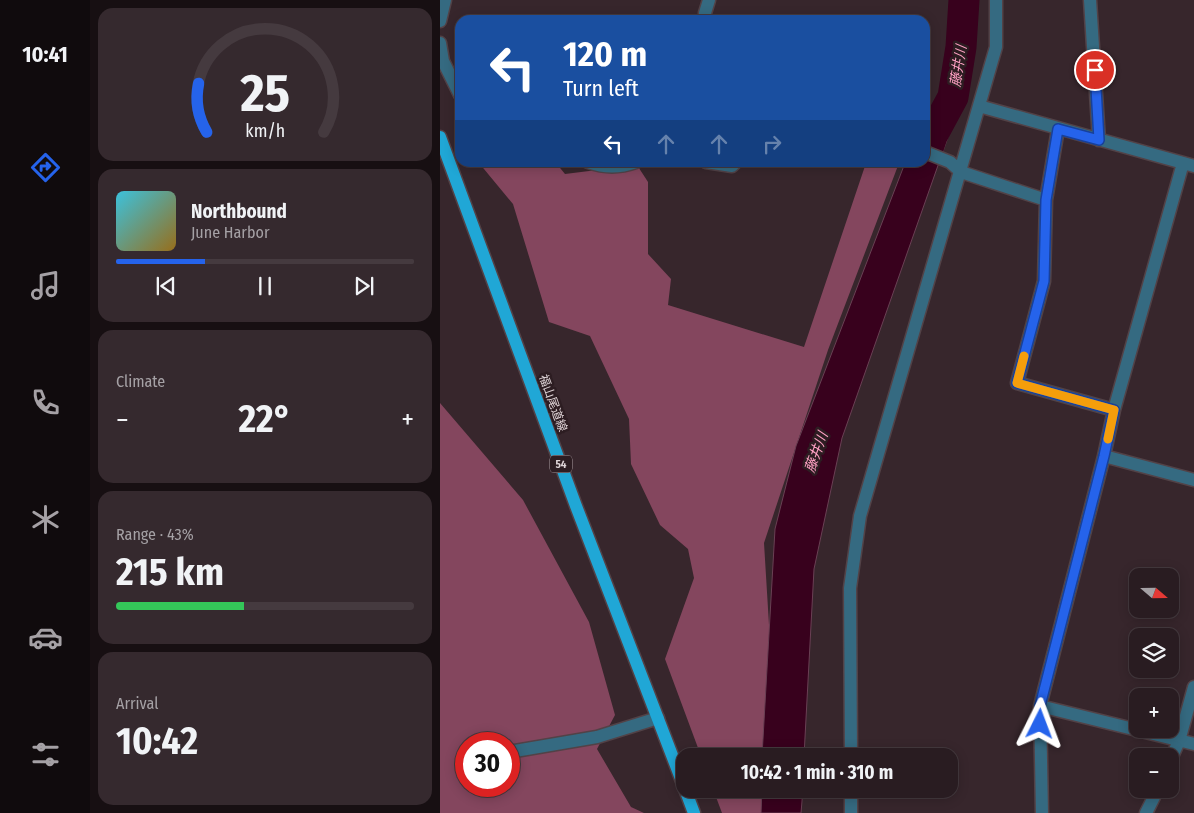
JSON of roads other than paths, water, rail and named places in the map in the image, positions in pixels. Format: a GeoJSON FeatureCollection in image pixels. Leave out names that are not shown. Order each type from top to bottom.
{"type":"FeatureCollection","features":[{"type":"Feature","properties":{"kind":"main road","name":"福山尾道線"},"geometry":{"type":"LineString","coordinates":[[440,137],[576,506],[676,765]]}},
{"type":"Feature","properties":{"kind":"main road","name":"福山尾道線"},"geometry":{"type":"LineString","coordinates":[[688,798],[694,813]]}},
{"type":"Feature","properties":{"kind":"street"},"geometry":{"type":"LineString","coordinates":[[440,22],[445,0]]}},
{"type":"Feature","properties":{"kind":"street"},"geometry":{"type":"LineString","coordinates":[[705,15],[709,0]]}},
{"type":"Feature","properties":{"kind":"street"},"geometry":{"type":"LineString","coordinates":[[851,748],[850,588],[860,516],[996,48],[996,0]]}},
{"type":"Feature","properties":{"kind":"street"},"geometry":{"type":"LineString","coordinates":[[1090,0],[1099,140]]}},
{"type":"Feature","properties":{"kind":"street"},"geometry":{"type":"LineString","coordinates":[[440,43],[443,61],[455,85]]}},
{"type":"Feature","properties":{"kind":"street"},"geometry":{"type":"LineString","coordinates":[[980,106],[1188,165],[1114,410],[1040,706],[1042,813]]}},
{"type":"Feature","properties":{"kind":"street"},"geometry":{"type":"LineString","coordinates":[[1058,129],[1046,200],[1044,281],[1017,383],[1114,410]]}},
{"type":"Feature","properties":{"kind":"street"},"geometry":{"type":"LineString","coordinates":[[930,154],[950,162],[961,172],[1046,200]]}},
{"type":"Feature","properties":{"kind":"street"},"geometry":{"type":"LineString","coordinates":[[1104,456],[1194,480]]}},
{"type":"Feature","properties":{"kind":"street"},"geometry":{"type":"LineString","coordinates":[[1176,748],[1194,687]]}},
{"type":"Feature","properties":{"kind":"street"},"geometry":{"type":"LineString","coordinates":[[1040,706],[1194,744]]}},
{"type":"Feature","properties":{"kind":"street"},"geometry":{"type":"LineString","coordinates":[[520,750],[597,737],[658,718]]}},
{"type":"Feature","properties":{"kind":"street"},"geometry":{"type":"LineString","coordinates":[[851,798],[851,813]]}},
{"type":"Feature","properties":{"kind":"street"},"geometry":{"type":"LineString","coordinates":[[1146,813],[1154,798]]}},
{"type":"Feature","properties":{"kind":"water"},"geometry":{"type":"Polygon","coordinates":[[[930,108],[954,120],[842,438],[814,569],[804,748],[762,748],[775,529],[796,446],[903,167],[930,167],[930,108]]]}},
{"type":"Feature","properties":{"kind":"water"},"geometry":{"type":"Polygon","coordinates":[[[762,798],[802,798],[801,813],[761,813],[762,798]]]}},
{"type":"Feature","properties":{"kind":"waterway","name":"藤井川"},"geometry":{"type":"LineString","coordinates":[[930,142],[953,97],[961,47],[964,0]]}}]}
